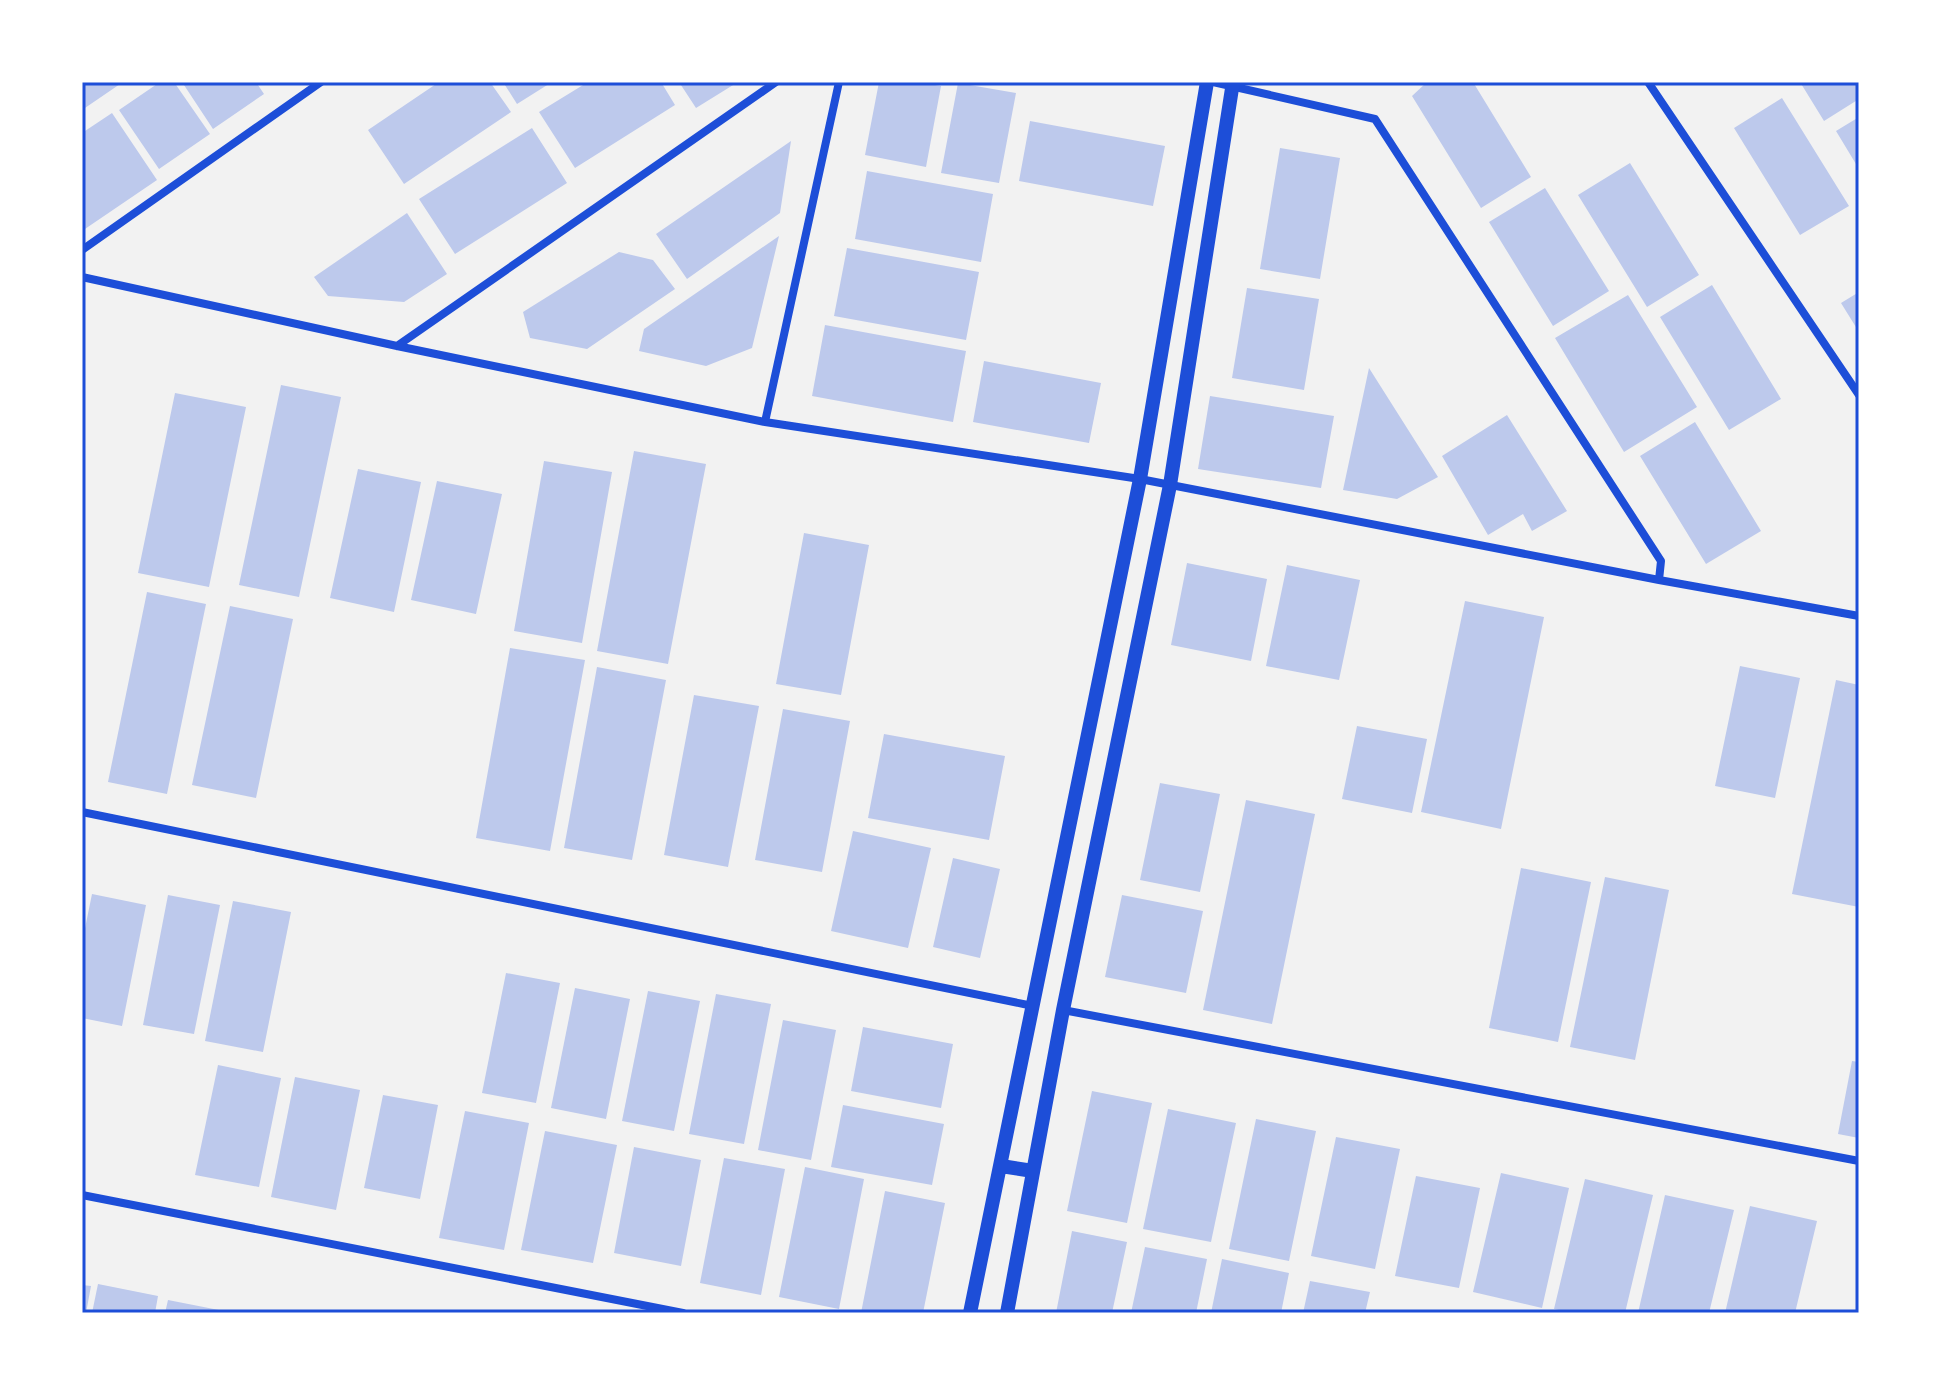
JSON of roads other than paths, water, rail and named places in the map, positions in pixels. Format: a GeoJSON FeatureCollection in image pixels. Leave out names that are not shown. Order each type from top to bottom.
{"type":"FeatureCollection","features":[{"type":"Feature","properties":{"kind":"street"},"geometry":{"type":"LineString","coordinates":[[82,250],[321,82]]}},
{"type":"Feature","properties":{"kind":"street"},"geometry":{"type":"LineString","coordinates":[[397,346],[776,82]]}},
{"type":"Feature","properties":{"kind":"street"},"geometry":{"type":"LineString","coordinates":[[765,422],[839,82]]}},
{"type":"Feature","properties":{"kind":"street"},"geometry":{"type":"LineString","coordinates":[[970,1313],[1140,479],[1207,82]]}},
{"type":"Feature","properties":{"kind":"street"},"geometry":{"type":"LineString","coordinates":[[1213,82],[1233,84],[1375,119],[1661,561],[1659,580]]}},
{"type":"Feature","properties":{"kind":"street"},"geometry":{"type":"LineString","coordinates":[[1648,82],[1859,395]]}},
{"type":"Feature","properties":{"kind":"street"},"geometry":{"type":"LineString","coordinates":[[1007,1313],[1063,1010],[1170,485],[1233,84]]}},
{"type":"Feature","properties":{"kind":"street"},"geometry":{"type":"LineString","coordinates":[[82,277],[765,422],[1140,479],[1859,616]]}},
{"type":"Feature","properties":{"kind":"street"},"geometry":{"type":"LineString","coordinates":[[82,812],[1034,1006]]}},
{"type":"Feature","properties":{"kind":"street"},"geometry":{"type":"LineString","coordinates":[[1063,1010],[1859,1161]]}},
{"type":"Feature","properties":{"kind":"street"},"geometry":{"type":"LineString","coordinates":[[1001,1166],[1033,1171]]}},
{"type":"Feature","properties":{"kind":"street"},"geometry":{"type":"LineString","coordinates":[[82,1195],[683,1313]]}}]}
